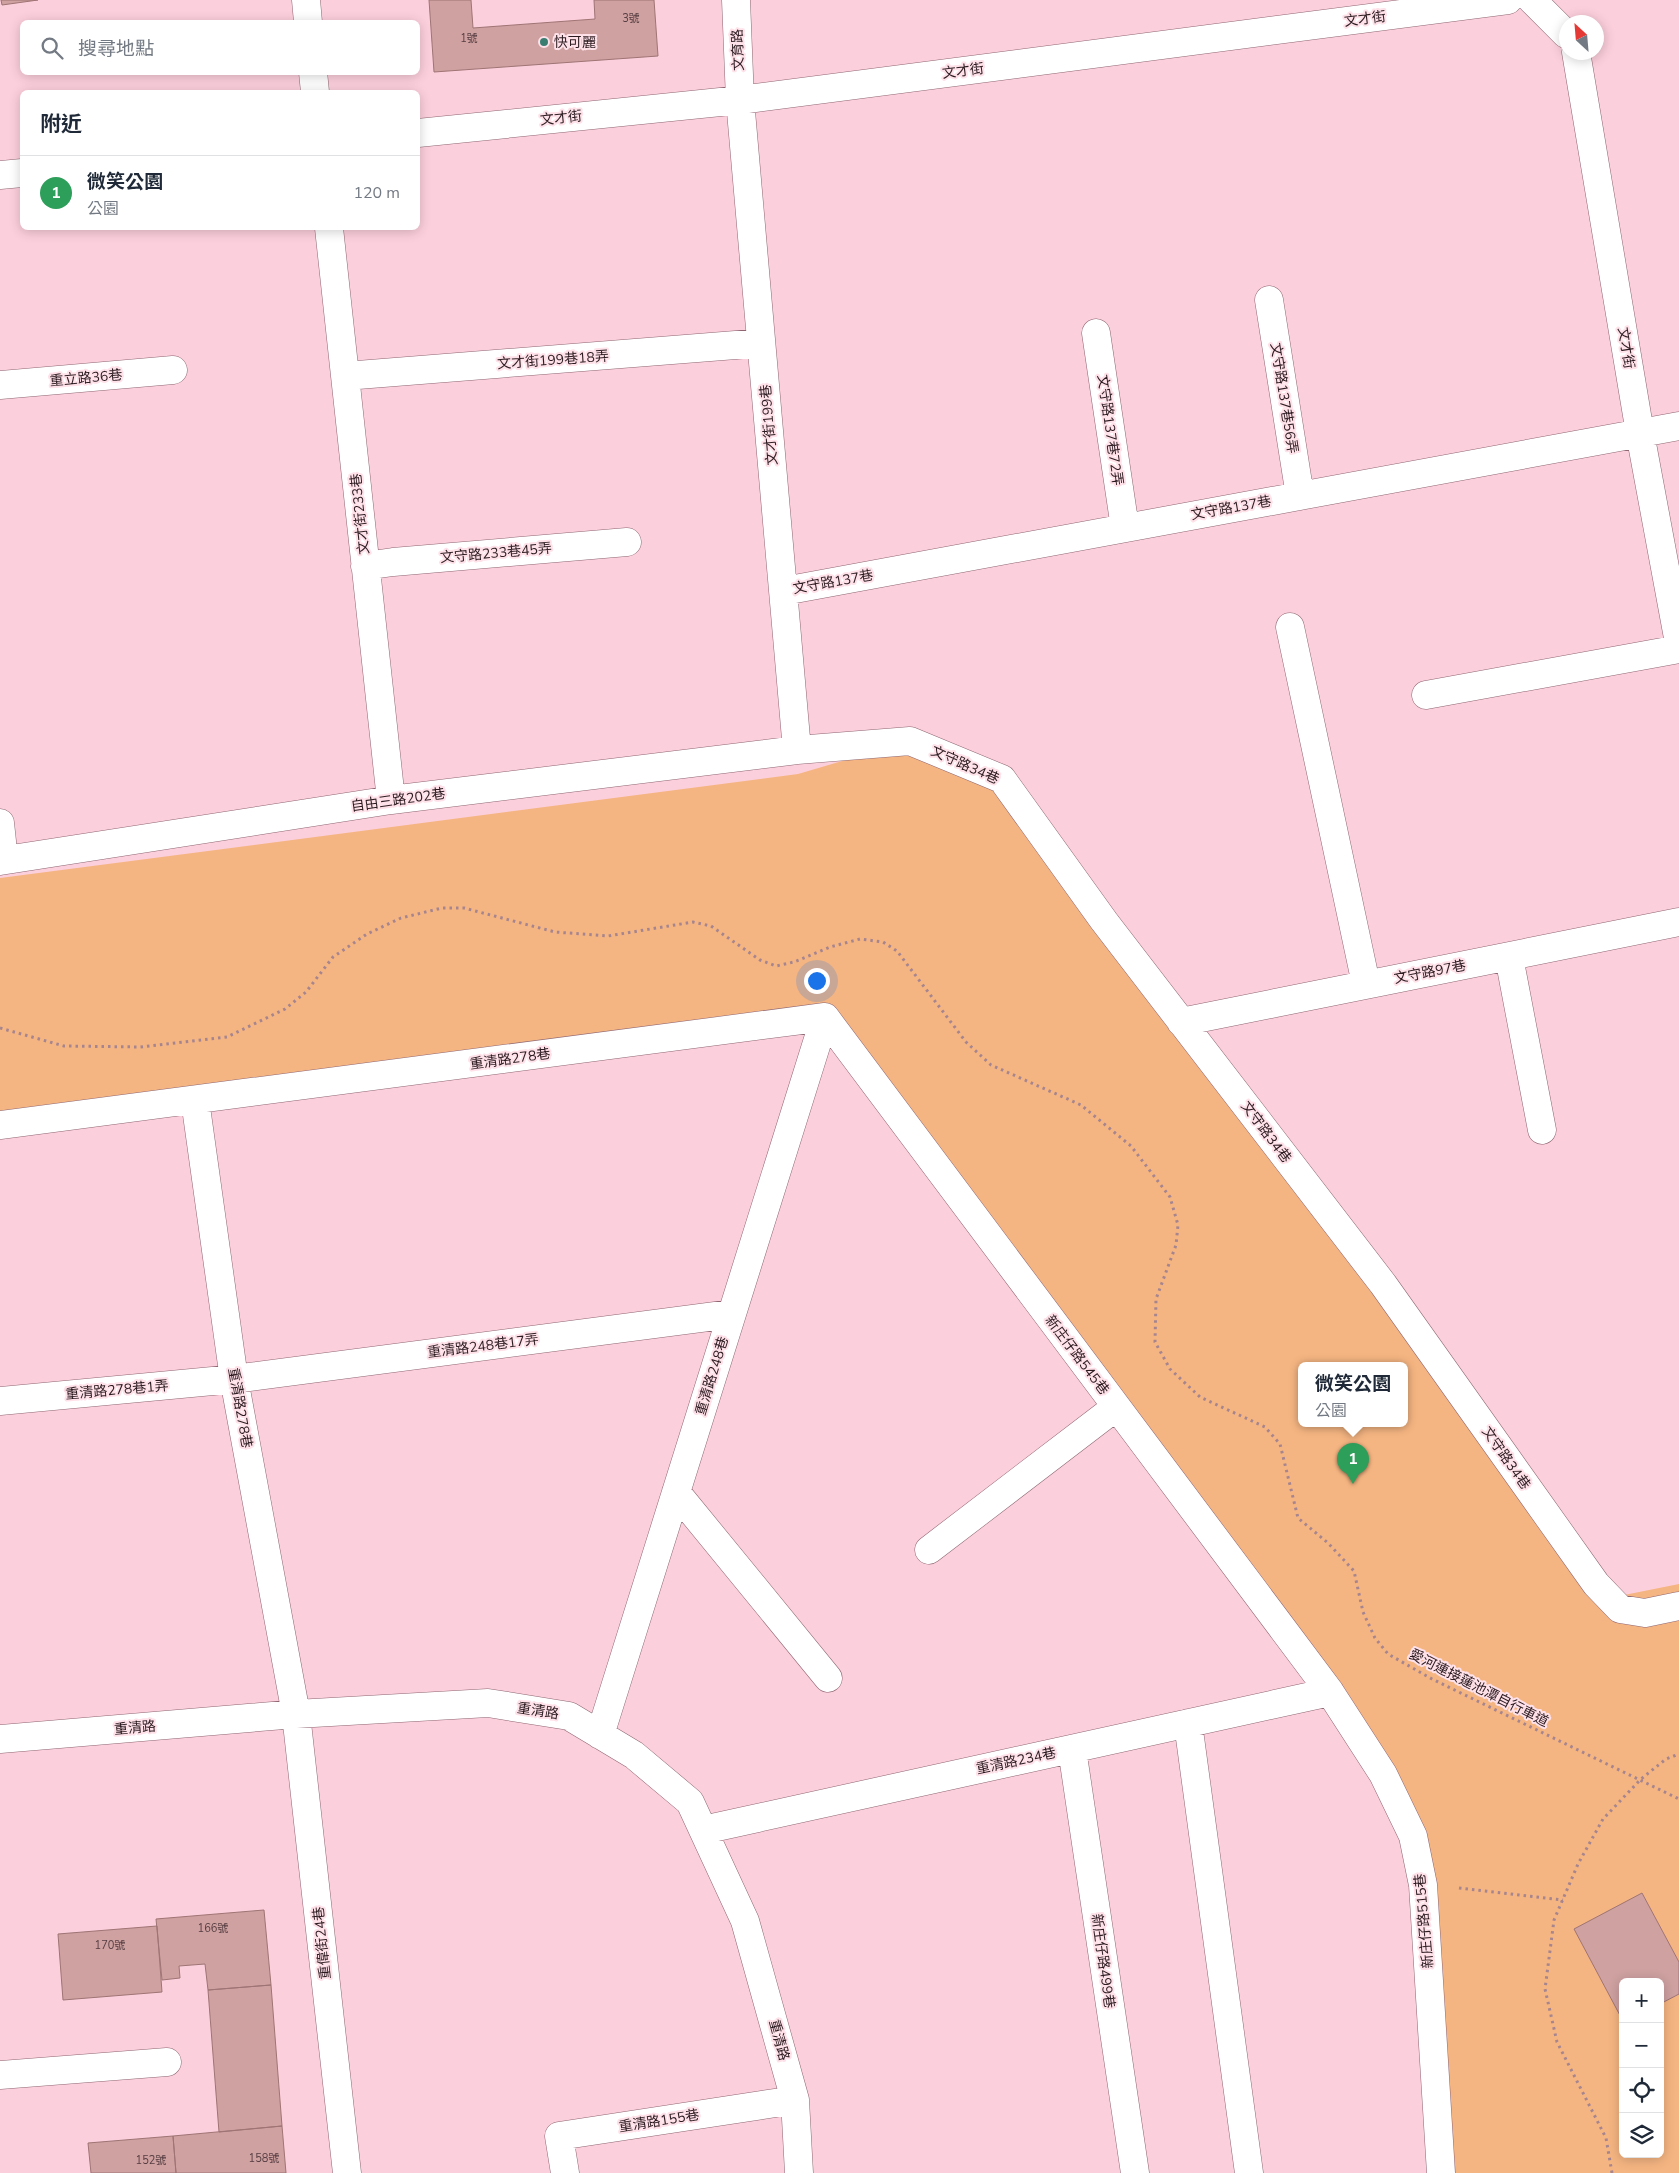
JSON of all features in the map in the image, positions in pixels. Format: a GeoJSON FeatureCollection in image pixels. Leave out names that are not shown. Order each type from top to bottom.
{"type":"FeatureCollection","features":[{"type":"Feature","properties":{"kind":"street"},"geometry":{"type":"LineString","coordinates":[[306,0],[308,20]]}},
{"type":"Feature","properties":{"kind":"street","name":"文育路"},"geometry":{"type":"LineString","coordinates":[[736,0],[740,100]]}},
{"type":"Feature","properties":{"kind":"street","name":"文才街"},"geometry":{"type":"LineString","coordinates":[[420,133],[740,100],[1508,0]]}},
{"type":"Feature","properties":{"kind":"street"},"geometry":{"type":"LineString","coordinates":[[1532,0],[1559,27]]}},
{"type":"Feature","properties":{"kind":"street","name":"文才街"},"geometry":{"type":"LineString","coordinates":[[1577,60],[1640,433],[1679,643]]}},
{"type":"Feature","properties":{"kind":"street"},"geometry":{"type":"LineString","coordinates":[[313,75],[315,90]]}},
{"type":"Feature","properties":{"kind":"street","name":"文才街199巷"},"geometry":{"type":"LineString","coordinates":[[740,100],[784,591],[796,750]]}},
{"type":"Feature","properties":{"kind":"street"},"geometry":{"type":"LineString","coordinates":[[0,175],[20,173]]}},
{"type":"Feature","properties":{"kind":"street","name":"文才街233巷"},"geometry":{"type":"LineString","coordinates":[[329,230],[391,800]]}},
{"type":"Feature","properties":{"kind":"street","name":"文守路137巷56弄"},"geometry":{"type":"LineString","coordinates":[[1269,300],[1300,496]]}},
{"type":"Feature","properties":{"kind":"street","name":"文守路137巷72弄"},"geometry":{"type":"LineString","coordinates":[[1096,333],[1125,528]]}},
{"type":"Feature","properties":{"kind":"street","name":"文才街199巷18弄"},"geometry":{"type":"LineString","coordinates":[[345,376],[761,343]]}},
{"type":"Feature","properties":{"kind":"street","name":"重立路36巷"},"geometry":{"type":"LineString","coordinates":[[0,385],[173,370]]}},
{"type":"Feature","properties":{"kind":"street","name":"文守路137巷"},"geometry":{"type":"LineString","coordinates":[[784,591],[1679,426]]}},
{"type":"Feature","properties":{"kind":"street","name":"文守路233巷45弄"},"geometry":{"type":"LineString","coordinates":[[365,566],[627,542]]}},
{"type":"Feature","properties":{"kind":"street"},"geometry":{"type":"LineString","coordinates":[[1290,627],[1366,984]]}},
{"type":"Feature","properties":{"kind":"street"},"geometry":{"type":"LineString","coordinates":[[1426,695],[1679,648]]}},
{"type":"Feature","properties":{"kind":"street","name":"文守路34巷"},"geometry":{"type":"LineString","coordinates":[[796,750],[910,741],[1002,779],[1104,921],[1383,1284],[1596,1584],[1620,1609],[1645,1613],[1679,1606]]}},
{"type":"Feature","properties":{"kind":"street","name":"自由三路202巷"},"geometry":{"type":"LineString","coordinates":[[2,860],[391,800],[796,750]]}},
{"type":"Feature","properties":{"kind":"street"},"geometry":{"type":"LineString","coordinates":[[0,823],[2,860]]}},
{"type":"Feature","properties":{"kind":"street","name":"文守路97巷"},"geometry":{"type":"LineString","coordinates":[[1181,1022],[1679,922]]}},
{"type":"Feature","properties":{"kind":"street"},"geometry":{"type":"LineString","coordinates":[[1509,957],[1542,1130]]}},
{"type":"Feature","properties":{"kind":"street","name":"重清路278巷"},"geometry":{"type":"LineString","coordinates":[[0,1125],[825,1017]]}},
{"type":"Feature","properties":{"kind":"street","name":"重清路248巷"},"geometry":{"type":"LineString","coordinates":[[600,1734],[825,1017]]}},
{"type":"Feature","properties":{"kind":"street","name":"新庄仔路545巷"},"geometry":{"type":"LineString","coordinates":[[825,1017],[1330,1692]]}},
{"type":"Feature","properties":{"kind":"street","name":"重清路278巷"},"geometry":{"type":"LineString","coordinates":[[196,1100],[234,1379],[296,1714]]}},
{"type":"Feature","properties":{"kind":"street","name":"重清路248巷17弄"},"geometry":{"type":"LineString","coordinates":[[234,1379],[732,1314]]}},
{"type":"Feature","properties":{"kind":"street","name":"重清路278巷1弄"},"geometry":{"type":"LineString","coordinates":[[0,1401],[234,1379]]}},
{"type":"Feature","properties":{"kind":"street"},"geometry":{"type":"LineString","coordinates":[[929,1550],[1116,1407]]}},
{"type":"Feature","properties":{"kind":"street"},"geometry":{"type":"LineString","coordinates":[[676,1492],[828,1678]]}},
{"type":"Feature","properties":{"kind":"street","name":"重清路234巷"},"geometry":{"type":"LineString","coordinates":[[703,1830],[1330,1692]]}},
{"type":"Feature","properties":{"kind":"street","name":"新庄仔路515巷"},"geometry":{"type":"LineString","coordinates":[[1330,1692],[1383,1774],[1413,1836],[1423,1885],[1441,2173]]}},
{"type":"Feature","properties":{"kind":"street","name":"重清路"},"geometry":{"type":"LineString","coordinates":[[0,1740],[296,1714],[488,1703],[569,1716],[634,1755],[690,1802],[745,1921],[795,2100],[800,2173]]}},
{"type":"Feature","properties":{"kind":"street","name":"重偉街24巷"},"geometry":{"type":"LineString","coordinates":[[296,1714],[348,2173]]}},
{"type":"Feature","properties":{"kind":"street"},"geometry":{"type":"LineString","coordinates":[[1188,1723],[1249,2173]]}},
{"type":"Feature","properties":{"kind":"street","name":"新庄仔路499巷"},"geometry":{"type":"LineString","coordinates":[[1072,1749],[1135,2173]]}},
{"type":"Feature","properties":{"kind":"street"},"geometry":{"type":"LineString","coordinates":[[0,2075],[167,2062]]}},
{"type":"Feature","properties":{"kind":"street","name":"重清路155巷"},"geometry":{"type":"LineString","coordinates":[[565,2173],[559,2136],[795,2100]]}},
{"type":"Feature","properties":{"kind":"path","name":"愛河連接蓮池潭自行車道"},"geometry":{"type":"LineString","coordinates":[[0,1028],[64,1046],[140,1047],[228,1037],[285,1009],[306,992],[334,957],[366,934],[401,918],[442,908],[464,908],[555,932],[608,936],[693,922],[711,926],[760,960],[776,966],[794,962],[830,947],[860,939],[883,942],[897,951],[966,1042],[991,1065],[1081,1105],[1130,1146],[1170,1197],[1178,1225],[1176,1245],[1156,1299],[1155,1342],[1170,1369],[1200,1397],[1265,1427],[1280,1444],[1298,1518],[1328,1543],[1354,1571],[1363,1612],[1375,1638],[1388,1654],[1432,1680],[1679,1798]]}},
{"type":"Feature","properties":{"kind":"path"},"geometry":{"type":"LineString","coordinates":[[1612,2173],[1606,2138],[1557,2042],[1545,1989],[1554,1920],[1578,1864],[1603,1819],[1641,1779],[1666,1759],[1679,1754]]}},
{"type":"Feature","properties":{"kind":"path"},"geometry":{"type":"LineString","coordinates":[[1455,1888],[1563,1900]]}},
{"type":"Feature","properties":{"kind":"shaded area"},"geometry":{"type":"Polygon","coordinates":[[[910,741],[1002,779],[1590,1562],[1624,1595],[1679,1584],[1679,2173],[1449,2173],[1423,1885],[1383,1774],[825,1017],[0,1121],[0,878],[798,774],[910,741]]]}},
{"type":"Feature","properties":{"kind":"building"},"geometry":{"type":"Polygon","coordinates":[[[1,0],[38,0],[2,5],[1,0]]]}},
{"type":"Feature","properties":{"kind":"building","name":"快可麗"},"geometry":{"type":"Polygon","coordinates":[[[429,0],[471,0],[473,28],[595,19],[594,0],[654,0],[658,56],[434,72],[429,0]]]}},
{"type":"Feature","properties":{"kind":"building"},"geometry":{"type":"Polygon","coordinates":[[[1642,1893],[1679,1962],[1679,1994],[1664,2002],[1664,1978],[1619,1978],[1619,2013],[1574,1929],[1642,1893]]]}},
{"type":"Feature","properties":{"kind":"building"},"geometry":{"type":"Polygon","coordinates":[[[264,1910],[271,1985],[208,1990],[205,1964],[179,1966],[180,1978],[162,1980],[156,1919],[264,1910]]]}},
{"type":"Feature","properties":{"kind":"building"},"geometry":{"type":"Polygon","coordinates":[[[157,1926],[162,1992],[63,2000],[58,1934],[157,1926]]]}},
{"type":"Feature","properties":{"kind":"building"},"geometry":{"type":"Polygon","coordinates":[[[271,1985],[282,2126],[219,2132],[208,1990],[271,1985]]]}},
{"type":"Feature","properties":{"kind":"building"},"geometry":{"type":"Polygon","coordinates":[[[282,2126],[286,2173],[176,2173],[173,2136],[282,2126]]]}},
{"type":"Feature","properties":{"kind":"building"},"geometry":{"type":"Polygon","coordinates":[[[173,2136],[176,2173],[91,2173],[88,2143],[173,2136]]]}},
{"type":"Feature","properties":{"kind":"place","name":"快可麗"},"geometry":{"type":"Point","coordinates":[544,42]}},
{"type":"Feature","properties":{"kind":"place","name":"微笑公園"},"geometry":{"type":"Point","coordinates":[1353,1484]}}]}
